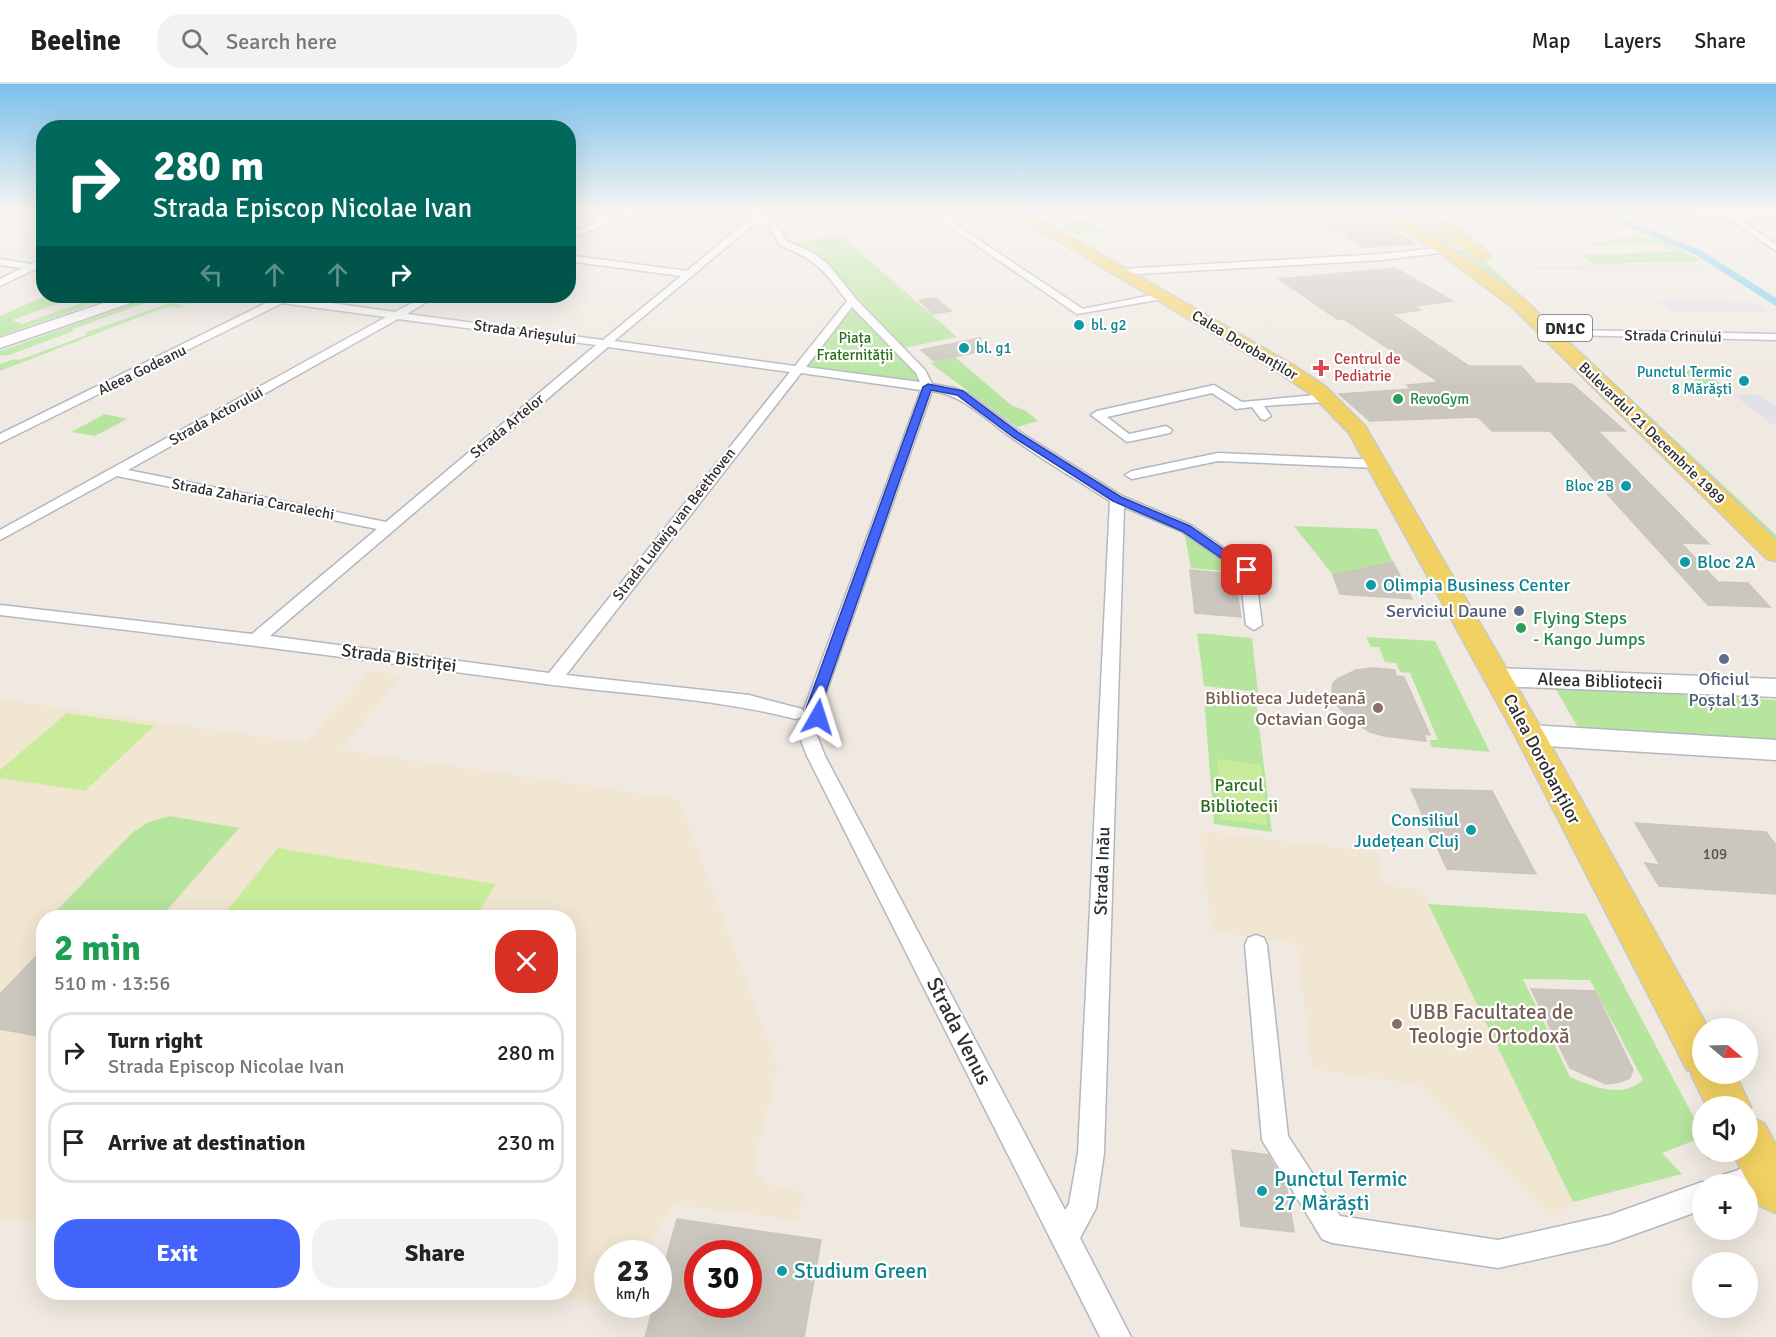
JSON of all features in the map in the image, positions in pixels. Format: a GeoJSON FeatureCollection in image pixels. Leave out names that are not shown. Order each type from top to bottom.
{"type":"FeatureCollection","features":[{"type":"Feature","properties":{"kind":"main road","name":"Calea Dorobanților"},"geometry":{"type":"LineString","coordinates":[[1118,270],[1288,370],[1326,398],[1358,430],[1530,735],[1692,1037]]}},
{"type":"Feature","properties":{"kind":"main road","name":"Bulevardul 21 Decembrie 1989"},"geometry":{"type":"LineString","coordinates":[[1474,270],[1527,311],[1776,554]]}},
{"type":"Feature","properties":{"kind":"main road","name":"Bulevardul 21 Decembrie 1989"},"geometry":{"type":"LineString","coordinates":[[1500,270],[1571,333],[1776,526]]}},
{"type":"Feature","properties":{"kind":"main road"},"geometry":{"type":"LineString","coordinates":[[0,343],[117,303]]}},
{"type":"Feature","properties":{"kind":"main road","name":"Aleea Bibliotecii"},"geometry":{"type":"LineString","coordinates":[[1497,677],[1776,688]]}},
{"type":"Feature","properties":{"kind":"main road"},"geometry":{"type":"LineString","coordinates":[[1530,735],[1776,750]]}},
{"type":"Feature","properties":{"kind":"street"},"geometry":{"type":"LineString","coordinates":[[0,283],[30,270]]}},
{"type":"Feature","properties":{"kind":"street"},"geometry":{"type":"LineString","coordinates":[[662,270],[688,274]]}},
{"type":"Feature","properties":{"kind":"street","name":"Strada Artelor"},"geometry":{"type":"LineString","coordinates":[[256,639],[692,270]]}},
{"type":"Feature","properties":{"kind":"street"},"geometry":{"type":"LineString","coordinates":[[806,715],[928,387],[921,372],[852,301],[827,270]]}},
{"type":"Feature","properties":{"kind":"street"},"geometry":{"type":"LineString","coordinates":[[1020,270],[1082,312],[1162,296]]}},
{"type":"Feature","properties":{"kind":"street"},"geometry":{"type":"LineString","coordinates":[[1121,272],[1147,270]]}},
{"type":"Feature","properties":{"kind":"street"},"geometry":{"type":"LineString","coordinates":[[796,369],[852,301]]}},
{"type":"Feature","properties":{"kind":"street","name":"Aleea Godeanu"},"geometry":{"type":"LineString","coordinates":[[0,438],[274,303]]}},
{"type":"Feature","properties":{"kind":"street","name":"Strada Arieșului"},"geometry":{"type":"LineString","coordinates":[[313,303],[796,369]]}},
{"type":"Feature","properties":{"kind":"street","name":"Strada Actorului"},"geometry":{"type":"LineString","coordinates":[[0,536],[417,303]]}},
{"type":"Feature","properties":{"kind":"street","name":"Strada Crinului"},"geometry":{"type":"LineString","coordinates":[[1571,333],[1776,337]]}},
{"type":"Feature","properties":{"kind":"street"},"geometry":{"type":"LineString","coordinates":[[796,369],[960,393],[1016,435],[1117,499],[1186,528],[1247,570],[1254,625]]}},
{"type":"Feature","properties":{"kind":"street","name":"Strada Ludwig van Beethoven"},"geometry":{"type":"LineString","coordinates":[[553,679],[796,369]]}},
{"type":"Feature","properties":{"kind":"street","name":"Calea Dorobanților"},"geometry":{"type":"LineString","coordinates":[[1166,430],[1127,438],[1097,416],[1214,389],[1240,406],[1326,398]]}},
{"type":"Feature","properties":{"kind":"street"},"geometry":{"type":"LineString","coordinates":[[1255,403],[1265,416]]}},
{"type":"Feature","properties":{"kind":"street"},"geometry":{"type":"LineString","coordinates":[[1132,475],[1218,457],[1378,464]]}},
{"type":"Feature","properties":{"kind":"street","name":"Strada Zaharia Carcalechi"},"geometry":{"type":"LineString","coordinates":[[116,472],[389,527]]}},
{"type":"Feature","properties":{"kind":"street","name":"Strada Inău"},"geometry":{"type":"LineString","coordinates":[[1065,1237],[1082,1208],[1091,1153],[1117,499]]}},
{"type":"Feature","properties":{"kind":"street","name":"Strada Bistriței"},"geometry":{"type":"LineString","coordinates":[[0,610],[256,639],[553,679],[749,701],[806,715]]}},
{"type":"Feature","properties":{"kind":"street","name":"Strada Venus"},"geometry":{"type":"LineString","coordinates":[[806,715],[809,742],[1116,1337]]}},
{"type":"Feature","properties":{"kind":"street"},"geometry":{"type":"LineString","coordinates":[[1256,945],[1275,1140],[1332,1229],[1498,1254],[1610,1229],[1692,1200]]}},
{"type":"Feature","properties":{"kind":"shaded area"},"geometry":{"type":"Polygon","coordinates":[[[1655,299],[1752,301],[1770,313],[1671,311],[1655,299]]]}},
{"type":"Feature","properties":{"kind":"shaded area"},"geometry":{"type":"Polygon","coordinates":[[[1733,394],[1760,395],[1776,407],[1776,424],[1771,424],[1733,394]]]}},
{"type":"Feature","properties":{"kind":"shaded area"},"geometry":{"type":"Polygon","coordinates":[[[370,671],[402,675],[341,750],[679,799],[778,1067],[753,1168],[766,1184],[804,1192],[798,1220],[674,1205],[652,1240],[594,1240],[594,1303],[571,1300],[576,1300],[576,910],[36,910],[36,1223],[0,1218],[0,699],[306,743],[370,671]]]}},
{"type":"Feature","properties":{"kind":"shaded area","name":"UBB Facultatea de Teologie Ortodoxă"},"geometry":{"type":"Polygon","coordinates":[[[1200,831],[1377,852],[1384,885],[1422,889],[1573,1202],[1553,1219],[1417,1085],[1312,1069],[1297,944],[1211,931],[1200,831]]]}},
{"type":"Feature","properties":{"kind":"green space"},"geometry":{"type":"Polygon","coordinates":[[[832,270],[881,270],[957,337],[903,348],[832,270]]]}},
{"type":"Feature","properties":{"kind":"green space"},"geometry":{"type":"Polygon","coordinates":[[[1474,270],[1495,270],[1776,535],[1776,550],[1474,270]]]}},
{"type":"Feature","properties":{"kind":"green space"},"geometry":{"type":"Polygon","coordinates":[[[36,300],[36,303],[60,303],[12,320],[22,324],[82,303],[96,303],[0,336],[0,316],[36,300]]]}},
{"type":"Feature","properties":{"kind":"green space","name":"Piața Fraternității"},"geometry":{"type":"Polygon","coordinates":[[[852,301],[908,359],[928,387],[796,369],[852,301]]]}},
{"type":"Feature","properties":{"kind":"green space"},"geometry":{"type":"Polygon","coordinates":[[[135,303],[145,303],[6,356],[0,355],[0,351],[135,303]]]}},
{"type":"Feature","properties":{"kind":"green space"},"geometry":{"type":"Polygon","coordinates":[[[170,303],[182,305],[189,303],[178,308],[168,306],[0,371],[0,364],[14,359],[19,360],[87,335],[84,333],[170,303]]]}},
{"type":"Feature","properties":{"kind":"green space"},"geometry":{"type":"Polygon","coordinates":[[[955,357],[1011,405],[1026,411],[1038,421],[1017,427],[930,363],[955,357]]]}},
{"type":"Feature","properties":{"kind":"green space"},"geometry":{"type":"Polygon","coordinates":[[[1690,369],[1718,369],[1725,374],[1709,375],[1724,387],[1698,382],[1685,373],[1690,369]]]}},
{"type":"Feature","properties":{"kind":"green space"},"geometry":{"type":"Polygon","coordinates":[[[105,414],[127,419],[95,436],[71,432],[105,414]]]}},
{"type":"Feature","properties":{"kind":"green space"},"geometry":{"type":"Polygon","coordinates":[[[1294,526],[1377,529],[1393,562],[1333,575],[1294,526]]]}},
{"type":"Feature","properties":{"kind":"green space"},"geometry":{"type":"Polygon","coordinates":[[[1184,532],[1216,553],[1233,572],[1191,568],[1184,532]]]}},
{"type":"Feature","properties":{"kind":"green space"},"geometry":{"type":"Polygon","coordinates":[[[1197,633],[1252,638],[1258,692],[1204,686],[1197,633]]]}},
{"type":"Feature","properties":{"kind":"green space"},"geometry":{"type":"Polygon","coordinates":[[[1366,637],[1435,641],[1490,752],[1432,747],[1429,740],[1438,740],[1410,673],[1400,672],[1396,663],[1385,662],[1379,647],[1371,647],[1366,637]]]}},
{"type":"Feature","properties":{"kind":"green space"},"geometry":{"type":"Polygon","coordinates":[[[1554,686],[1776,700],[1776,744],[1580,731],[1554,686]]]}},
{"type":"Feature","properties":{"kind":"green space","name":"Parcul Bibliotecii"},"geometry":{"type":"Polygon","coordinates":[[[1204,697],[1256,702],[1272,832],[1214,824],[1204,697]]]}},
{"type":"Feature","properties":{"kind":"green space"},"geometry":{"type":"Polygon","coordinates":[[[67,713],[154,726],[85,791],[0,778],[0,770],[67,713]]]}},
{"type":"Feature","properties":{"kind":"green space"},"geometry":{"type":"Polygon","coordinates":[[[1217,759],[1261,765],[1267,825],[1221,819],[1217,759]]]}},
{"type":"Feature","properties":{"kind":"green space"},"geometry":{"type":"Polygon","coordinates":[[[170,816],[239,828],[167,910],[57,910],[133,832],[149,822],[170,816]]]}},
{"type":"Feature","properties":{"kind":"green space"},"geometry":{"type":"Polygon","coordinates":[[[278,848],[496,884],[480,910],[228,910],[278,848]]]}},
{"type":"Feature","properties":{"kind":"green space"},"geometry":{"type":"Polygon","coordinates":[[[1428,904],[1586,914],[1692,1114],[1692,1141],[1662,1153],[1682,1174],[1573,1202],[1428,904]],[[1523,979],[1570,1077],[1598,1087],[1617,1090],[1635,1086],[1643,1080],[1590,980],[1523,979]]]}},
{"type":"Feature","properties":{"kind":"building"},"geometry":{"type":"Polygon","coordinates":[[[1369,270],[1399,270],[1453,301],[1413,306],[1421,310],[1392,314],[1469,366],[1521,366],[1536,383],[1572,384],[1625,431],[1598,431],[1709,544],[1681,543],[1718,582],[1748,583],[1770,607],[1708,605],[1550,431],[1492,431],[1478,417],[1370,421],[1339,394],[1411,389],[1407,385],[1439,382],[1344,319],[1337,319],[1279,279],[1369,270]]]}},
{"type":"Feature","properties":{"kind":"building"},"geometry":{"type":"Polygon","coordinates":[[[936,298],[951,311],[933,314],[919,300],[936,298]]]}},
{"type":"Feature","properties":{"kind":"building","name":"bl. g1"},"geometry":{"type":"Polygon","coordinates":[[[980,338],[983,351],[934,361],[921,350],[980,338]]]}},
{"type":"Feature","properties":{"kind":"building","name":"Olimpia Business Center"},"geometry":{"type":"Polygon","coordinates":[[[1393,562],[1412,599],[1340,594],[1333,575],[1393,562]]]}},
{"type":"Feature","properties":{"kind":"building"},"geometry":{"type":"Polygon","coordinates":[[[1190,570],[1234,574],[1241,617],[1195,613],[1190,570]]]}},
{"type":"Feature","properties":{"kind":"building","name":"Biblioteca Județeană Octavian Goga"},"geometry":{"type":"Polygon","coordinates":[[[1373,668],[1395,670],[1396,676],[1404,677],[1430,735],[1424,734],[1426,741],[1370,732],[1350,719],[1336,704],[1332,691],[1333,683],[1337,679],[1356,670],[1373,668]]]}},
{"type":"Feature","properties":{"kind":"building","name":"Consiliul Județean Cluj"},"geometry":{"type":"Polygon","coordinates":[[[1411,789],[1492,791],[1536,874],[1447,869],[1411,789]]]}},
{"type":"Feature","properties":{"kind":"building"},"geometry":{"type":"Polygon","coordinates":[[[1635,823],[1766,832],[1776,845],[1776,894],[1659,886],[1645,863],[1660,865],[1635,823]]]}},
{"type":"Feature","properties":{"kind":"building"},"geometry":{"type":"Polygon","coordinates":[[[36,956],[36,1036],[0,1029],[0,994],[36,956]]]}},
{"type":"Feature","properties":{"kind":"building"},"geometry":{"type":"Polygon","coordinates":[[[1531,989],[1595,991],[1633,1070],[1630,1078],[1606,1084],[1570,1068],[1531,989]]]}},
{"type":"Feature","properties":{"kind":"building","name":"Punctul Termic 27 Mărăști"},"geometry":{"type":"Polygon","coordinates":[[[1232,1150],[1268,1155],[1286,1185],[1294,1232],[1241,1226],[1232,1150]]]}},
{"type":"Feature","properties":{"kind":"building","name":"Studium Green"},"geometry":{"type":"Polygon","coordinates":[[[677,1219],[821,1240],[804,1337],[645,1337],[650,1318],[672,1318],[671,1240],[677,1219]]]}},
{"type":"Feature","properties":{"kind":"waterway"},"geometry":{"type":"LineString","coordinates":[[1726,270],[1776,303]]}},
{"type":"Feature","properties":{"kind":"place","name":"bl. g2"},"geometry":{"type":"Point","coordinates":[1079,325]}},
{"type":"Feature","properties":{"kind":"place","name":"bl. g1"},"geometry":{"type":"Point","coordinates":[964,348]}},
{"type":"Feature","properties":{"kind":"place","name":"Centrul de Pediatrie"},"geometry":{"type":"Point","coordinates":[1321,368]}},
{"type":"Feature","properties":{"kind":"place","name":"Punctul Termic 8 Mărăști"},"geometry":{"type":"Point","coordinates":[1744,381]}},
{"type":"Feature","properties":{"kind":"place","name":"RevoGym"},"geometry":{"type":"Point","coordinates":[1398,399]}},
{"type":"Feature","properties":{"kind":"place","name":"Bloc 2B"},"geometry":{"type":"Point","coordinates":[1626,486]}},
{"type":"Feature","properties":{"kind":"place","name":"Bloc 2A"},"geometry":{"type":"Point","coordinates":[1685,562]}},
{"type":"Feature","properties":{"kind":"place","name":"Olimpia Business Center"},"geometry":{"type":"Point","coordinates":[1371,585]}},
{"type":"Feature","properties":{"kind":"place","name":"Serviciul Daune"},"geometry":{"type":"Point","coordinates":[1519,611]}},
{"type":"Feature","properties":{"kind":"place","name":"Flying Steps - Kango Jumps"},"geometry":{"type":"Point","coordinates":[1521,628]}},
{"type":"Feature","properties":{"kind":"place","name":"Oficiul Poștal 13"},"geometry":{"type":"Point","coordinates":[1724,659]}},
{"type":"Feature","properties":{"kind":"place","name":"Biblioteca Județeană Octavian Goga"},"geometry":{"type":"Point","coordinates":[1378,708]}},
{"type":"Feature","properties":{"kind":"place","name":"Consiliul Județean Cluj"},"geometry":{"type":"Point","coordinates":[1471,830]}},
{"type":"Feature","properties":{"kind":"place","name":"UBB Facultatea de Teologie Ortodoxă"},"geometry":{"type":"Point","coordinates":[1397,1024]}},
{"type":"Feature","properties":{"kind":"place","name":"Punctul Termic 27 Mărăști"},"geometry":{"type":"Point","coordinates":[1262,1191]}},
{"type":"Feature","properties":{"kind":"place","name":"Studium Green"},"geometry":{"type":"Point","coordinates":[782,1271]}},
{"type":"Feature","properties":{"kind":"route"},"geometry":{"type":"LineString","coordinates":[[818,717],[813,709],[928,387],[960,393],[1016,435],[1117,499],[1186,528],[1247,570]]}}]}
